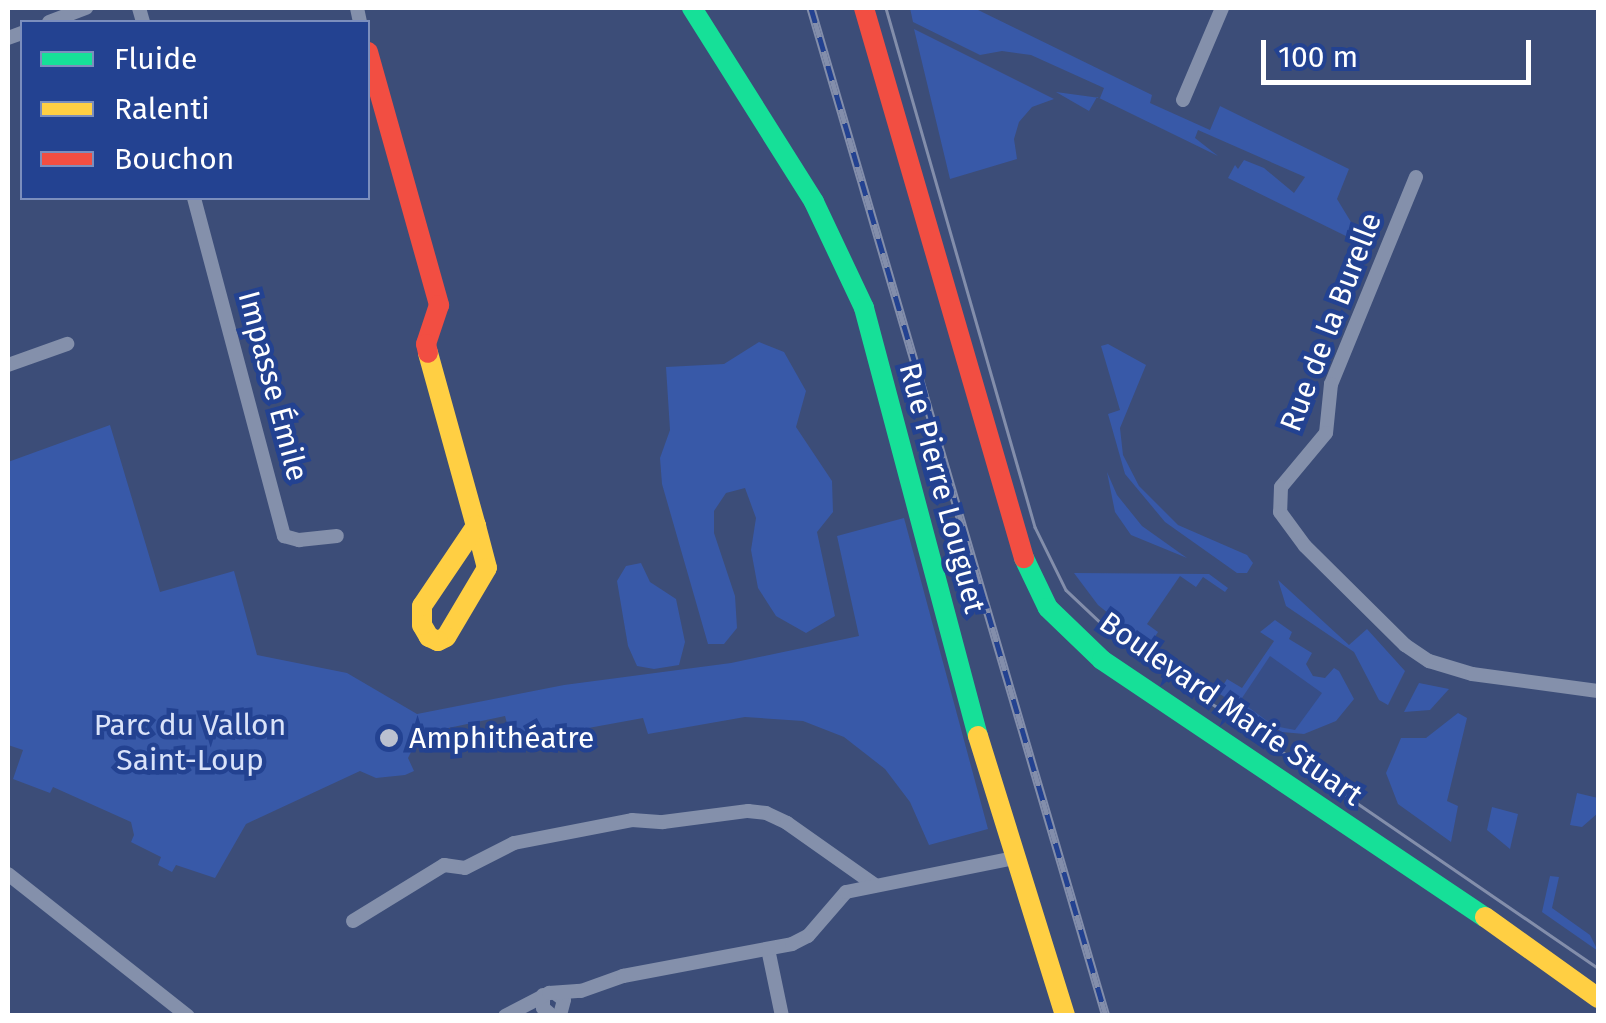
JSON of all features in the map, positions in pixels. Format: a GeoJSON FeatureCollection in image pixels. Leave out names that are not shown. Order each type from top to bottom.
{"type":"FeatureCollection","features":[{"type":"Feature","properties":{"kind":"street"},"geometry":{"type":"LineString","coordinates":[[54,20],[86,8]]}},
{"type":"Feature","properties":{"kind":"street","name":"Rue Pierre Louguet"},"geometry":{"type":"LineString","coordinates":[[692,8],[698,25],[814,202],[864,308],[920,530],[1014,858],[1065,1016]]}},
{"type":"Feature","properties":{"kind":"street","name":"Boulevard Marie Stuart"},"geometry":{"type":"LineString","coordinates":[[864,8],[1016,542],[1048,608],[1102,660],[1562,968],[1598,998]]}},
{"type":"Feature","properties":{"kind":"street"},"geometry":{"type":"LineString","coordinates":[[1183,100],[1222,8]]}},
{"type":"Feature","properties":{"kind":"street"},"geometry":{"type":"LineString","coordinates":[[370,59],[439,305],[426,344],[488,568],[446,637],[429,637],[422,625],[422,606],[476,526]]}},
{"type":"Feature","properties":{"kind":"street","name":"Rue de la Burelle"},"geometry":{"type":"LineString","coordinates":[[1416,177],[1331,384],[1326,432],[1281,487],[1280,512],[1289,529],[1418,654],[1472,674],[1598,691]]}},
{"type":"Feature","properties":{"kind":"street","name":"Impasse Émile"},"geometry":{"type":"LineString","coordinates":[[195,200],[284,536],[298,540],[337,536]]}},
{"type":"Feature","properties":{"kind":"street"},"geometry":{"type":"LineString","coordinates":[[8,364],[67,344]]}},
{"type":"Feature","properties":{"kind":"street"},"geometry":{"type":"LineString","coordinates":[[353,921],[444,865],[464,868],[514,842],[632,820],[663,822],[748,811],[766,813],[788,824],[875,885]]}},
{"type":"Feature","properties":{"kind":"street"},"geometry":{"type":"LineString","coordinates":[[506,1015],[549,994],[802,941],[837,897],[875,885],[1014,858]]}},
{"type":"Feature","properties":{"kind":"street"},"geometry":{"type":"LineString","coordinates":[[8,874],[188,1016]]}},
{"type":"Feature","properties":{"kind":"street"},"geometry":{"type":"LineString","coordinates":[[768,949],[782,1016]]}},
{"type":"Feature","properties":{"kind":"street","name":"Boulevard Marie Stuart"},"geometry":{"type":"LineString","coordinates":[[1562,968],[1598,986]]}},
{"type":"Feature","properties":{"kind":"street"},"geometry":{"type":"LineString","coordinates":[[549,994],[564,1000],[556,1013]]}},
{"type":"Feature","properties":{"kind":"green space"},"geometry":{"type":"Polygon","coordinates":[[[910,8],[974,8],[1152,95],[1150,103],[1210,130],[1220,106],[1349,169],[1337,199],[1351,222],[1352,239],[1228,178],[1235,165],[1238,169],[1244,160],[1264,168],[1294,193],[1305,177],[1198,130],[1195,138],[1218,156],[1099,98],[1104,88],[1031,55],[1002,51],[980,55],[913,22],[910,8]]]}},
{"type":"Feature","properties":{"kind":"green space"},"geometry":{"type":"Polygon","coordinates":[[[914,29],[1054,99],[1032,107],[1019,122],[1014,139],[1017,159],[950,179],[914,29]]]}},
{"type":"Feature","properties":{"kind":"green space"},"geometry":{"type":"Polygon","coordinates":[[[1056,92],[1097,98],[1089,111],[1056,92]]]}},
{"type":"Feature","properties":{"kind":"green space"},"geometry":{"type":"Polygon","coordinates":[[[759,342],[784,352],[806,391],[796,427],[832,481],[833,512],[817,532],[835,616],[806,633],[776,616],[758,588],[751,550],[756,518],[745,488],[726,493],[714,511],[714,533],[735,596],[737,628],[724,644],[708,644],[662,484],[660,458],[670,430],[666,367],[724,364],[759,342]]]}},
{"type":"Feature","properties":{"kind":"green space"},"geometry":{"type":"Polygon","coordinates":[[[1108,344],[1146,365],[1120,428],[1123,455],[1139,486],[1178,525],[1247,555],[1253,563],[1247,573],[1237,573],[1165,522],[1125,474],[1108,414],[1120,410],[1101,346],[1108,344]]]}},
{"type":"Feature","properties":{"kind":"green space","name":"Parc du Vallon Saint-Loup"},"geometry":{"type":"Polygon","coordinates":[[[110,425],[160,592],[234,571],[257,655],[347,673],[417,714],[564,685],[731,663],[859,636],[837,536],[904,518],[988,829],[929,845],[910,802],[885,769],[844,737],[803,721],[745,717],[648,734],[643,718],[512,742],[505,716],[420,734],[408,758],[414,771],[376,778],[360,771],[246,824],[215,878],[176,865],[172,872],[158,865],[161,857],[131,842],[131,822],[53,787],[50,793],[13,779],[23,750],[8,745],[8,462],[110,425]]]}},
{"type":"Feature","properties":{"kind":"green space"},"geometry":{"type":"Polygon","coordinates":[[[1107,472],[1117,495],[1142,526],[1187,558],[1131,535],[1115,512],[1107,472]]]}},
{"type":"Feature","properties":{"kind":"green space"},"geometry":{"type":"Polygon","coordinates":[[[641,563],[650,582],[676,599],[685,642],[679,665],[654,669],[637,666],[628,646],[617,581],[626,566],[641,563]]]}},
{"type":"Feature","properties":{"kind":"green space"},"geometry":{"type":"Polygon","coordinates":[[[1074,573],[1209,574],[1228,588],[1225,592],[1203,577],[1196,587],[1180,576],[1147,624],[1158,632],[1149,646],[1098,605],[1074,573]]]}},
{"type":"Feature","properties":{"kind":"green space"},"geometry":{"type":"Polygon","coordinates":[[[1278,580],[1349,645],[1367,629],[1405,671],[1388,705],[1379,700],[1354,652],[1286,606],[1278,580]]]}},
{"type":"Feature","properties":{"kind":"green space"},"geometry":{"type":"Polygon","coordinates":[[[1275,620],[1292,632],[1289,639],[1312,653],[1306,664],[1313,676],[1325,678],[1334,668],[1339,671],[1354,699],[1336,721],[1304,734],[1282,732],[1218,693],[1227,679],[1242,688],[1274,641],[1260,632],[1275,620]]]}},
{"type":"Feature","properties":{"kind":"green space"},"geometry":{"type":"Polygon","coordinates":[[[1419,683],[1449,689],[1430,710],[1404,712],[1419,683]]]}},
{"type":"Feature","properties":{"kind":"green space"},"geometry":{"type":"Polygon","coordinates":[[[1458,713],[1467,718],[1447,801],[1458,806],[1451,842],[1398,804],[1386,773],[1401,738],[1426,738],[1458,713]]]}},
{"type":"Feature","properties":{"kind":"green space"},"geometry":{"type":"Polygon","coordinates":[[[1577,793],[1598,798],[1598,813],[1582,827],[1570,825],[1577,793]]]}},
{"type":"Feature","properties":{"kind":"green space"},"geometry":{"type":"Polygon","coordinates":[[[1492,807],[1518,814],[1510,849],[1487,830],[1492,807]]]}},
{"type":"Feature","properties":{"kind":"green space"},"geometry":{"type":"Polygon","coordinates":[[[1550,876],[1559,877],[1552,908],[1590,935],[1598,951],[1542,912],[1550,876]]]}},
{"type":"Feature","properties":{"kind":"shaded area"},"geometry":{"type":"Polygon","coordinates":[[[1270,656],[1322,693],[1295,730],[1274,726],[1240,701],[1270,656]]]}},
{"type":"Feature","properties":{"kind":"tram line"},"geometry":{"type":"LineString","coordinates":[[886,8],[1035,527],[1066,590],[1119,640],[1598,968]]}},
{"type":"Feature","properties":{"kind":"railway"},"geometry":{"type":"LineString","coordinates":[[811,8],[1106,1016]]}},
{"type":"Feature","properties":{"kind":"traffic: fast"},"geometry":{"type":"LineString","coordinates":[[692,8],[814,202],[864,308],[978,736]]}},
{"type":"Feature","properties":{"kind":"traffic: fast"},"geometry":{"type":"LineString","coordinates":[[1024,558],[1048,608],[1102,660],[1485,917]]}},
{"type":"Feature","properties":{"kind":"traffic: slow"},"geometry":{"type":"LineString","coordinates":[[428,353],[476,526],[487,568],[446,637],[438,641],[429,637],[422,625],[422,606],[476,526]]}},
{"type":"Feature","properties":{"kind":"traffic: slow"},"geometry":{"type":"LineString","coordinates":[[978,736],[1065,1016]]}},
{"type":"Feature","properties":{"kind":"traffic: slow"},"geometry":{"type":"LineString","coordinates":[[1485,917],[1598,998]]}},
{"type":"Feature","properties":{"kind":"traffic: jam"},"geometry":{"type":"LineString","coordinates":[[864,8],[1024,558]]}},
{"type":"Feature","properties":{"kind":"traffic: jam"},"geometry":{"type":"LineString","coordinates":[[370,59],[439,305],[426,344],[428,353]]}},
{"type":"Feature","properties":{"kind":"place","name":"Amphithéatre"},"geometry":{"type":"Point","coordinates":[389,738]}}]}
